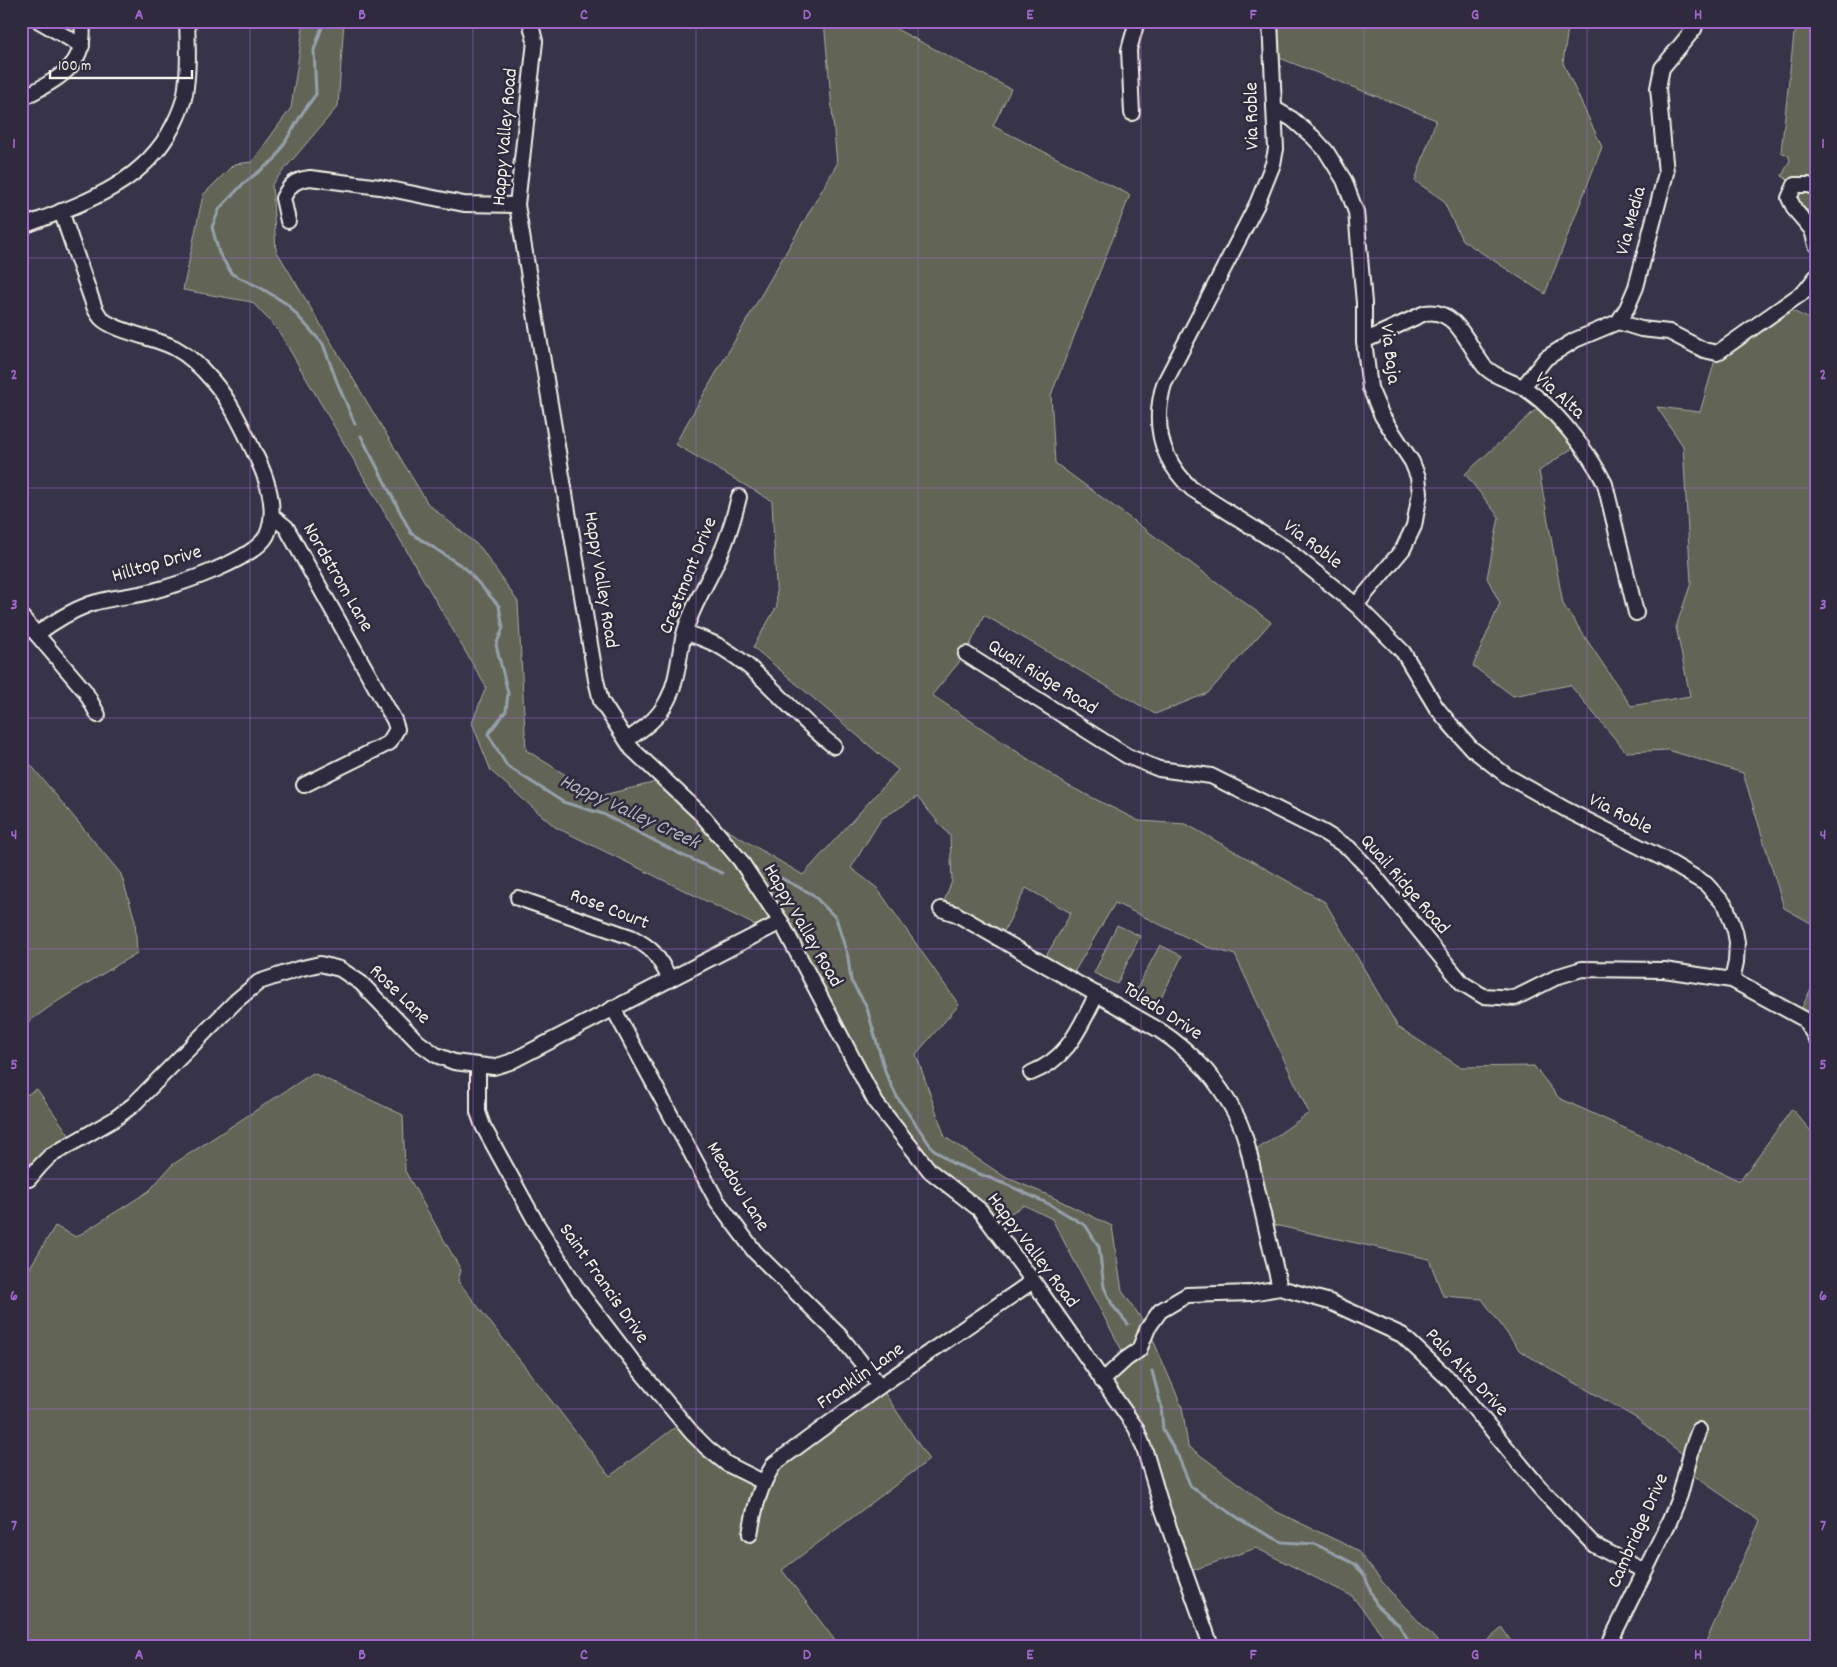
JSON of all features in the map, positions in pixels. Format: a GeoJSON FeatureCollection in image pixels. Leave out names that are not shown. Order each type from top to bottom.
{"type":"FeatureCollection","features":[{"type":"Feature","properties":{"kind":"street"},"geometry":{"type":"LineString","coordinates":[[39,21],[82,46]]}},
{"type":"Feature","properties":{"kind":"street"},"geometry":{"type":"LineString","coordinates":[[21,99],[64,75],[75,63],[82,46],[82,21]]}},
{"type":"Feature","properties":{"kind":"street"},"geometry":{"type":"LineString","coordinates":[[21,227],[114,188],[134,174],[153,156],[169,134],[185,96],[188,71],[187,21]]}},
{"type":"Feature","properties":{"kind":"street","name":"Happy Valley Road"},"geometry":{"type":"LineString","coordinates":[[530,21],[535,41],[517,205],[601,702],[632,749],[702,816],[740,860],[781,922],[876,1103],[930,1171],[980,1210],[1033,1281],[1136,1428],[1145,1450],[1160,1505],[1211,1646]]}},
{"type":"Feature","properties":{"kind":"street"},"geometry":{"type":"LineString","coordinates":[[1132,113],[1129,50],[1137,21]]}},
{"type":"Feature","properties":{"kind":"street","name":"Via Roble"},"geometry":{"type":"LineString","coordinates":[[1270,21],[1276,149],[1264,188],[1164,384],[1158,410],[1160,436],[1168,459],[1192,489],[1285,548],[1356,605],[1403,652],[1436,707],[1471,748],[1485,760],[1507,776],[1691,874],[1712,890],[1726,906],[1735,931],[1737,942],[1736,962],[1732,980]]}},
{"type":"Feature","properties":{"kind":"street","name":"Via Media"},"geometry":{"type":"LineString","coordinates":[[1618,322],[1627,308],[1636,287],[1666,172],[1658,88],[1662,68],[1694,29],[1697,21]]}},
{"type":"Feature","properties":{"kind":"street","name":"Via Baja"},"geometry":{"type":"LineString","coordinates":[[1275,109],[1292,118],[1313,137],[1326,151],[1344,180],[1356,212],[1364,303],[1364,341],[1370,388],[1382,416],[1412,462],[1418,477],[1420,494],[1414,526],[1403,549],[1356,605]]}},
{"type":"Feature","properties":{"kind":"street"},"geometry":{"type":"LineString","coordinates":[[288,221],[282,198],[289,186],[310,178],[380,187],[464,204],[517,205]]}},
{"type":"Feature","properties":{"kind":"street"},"geometry":{"type":"LineString","coordinates":[[1816,187],[1795,185],[1788,198],[1795,210],[1812,230],[1816,245]]}},
{"type":"Feature","properties":{"kind":"street","name":"Nordstrom Lane"},"geometry":{"type":"LineString","coordinates":[[62,211],[95,309],[102,319],[115,326],[174,347],[195,360],[215,383],[236,414],[266,476],[271,497],[272,516],[286,527],[394,720],[396,729],[389,743],[304,785]]}},
{"type":"Feature","properties":{"kind":"street"},"geometry":{"type":"LineString","coordinates":[[1523,387],[1546,358],[1575,340],[1618,322],[1641,329],[1668,332],[1704,350],[1717,353],[1805,291],[1816,277]]}},
{"type":"Feature","properties":{"kind":"street","name":"Via Alta"},"geometry":{"type":"LineString","coordinates":[[1364,341],[1431,312],[1452,321],[1464,332],[1485,366],[1494,373],[1523,387],[1543,403],[1580,443],[1598,469],[1605,484],[1636,613]]}},
{"type":"Feature","properties":{"kind":"street","name":"Crestmont Drive"},"geometry":{"type":"LineString","coordinates":[[627,740],[650,724],[667,703],[675,684],[685,632],[695,605],[732,528],[739,497]]}},
{"type":"Feature","properties":{"kind":"street","name":"Hilltop Drive"},"geometry":{"type":"LineString","coordinates":[[37,634],[54,621],[91,604],[127,595],[152,592],[214,570],[235,560],[254,548],[266,536],[272,516]]}},
{"type":"Feature","properties":{"kind":"street"},"geometry":{"type":"LineString","coordinates":[[21,616],[85,691],[98,715]]}},
{"type":"Feature","properties":{"kind":"street"},"geometry":{"type":"LineString","coordinates":[[685,632],[724,648],[757,674],[815,732],[834,746]]}},
{"type":"Feature","properties":{"kind":"street","name":"Quail Ridge Road"},"geometry":{"type":"LineString","coordinates":[[966,654],[1127,756],[1159,768],[1211,776],[1323,832],[1350,848],[1462,983],[1483,996],[1515,998],[1559,976],[1582,969],[1664,970],[1732,980],[1804,1019],[1816,1038]]}},
{"type":"Feature","properties":{"kind":"street","name":"Rose Court"},"geometry":{"type":"LineString","coordinates":[[518,898],[631,937],[654,951],[670,979]]}},
{"type":"Feature","properties":{"kind":"street","name":"Toledo Drive"},"geometry":{"type":"LineString","coordinates":[[942,909],[956,914],[1097,994],[1181,1045],[1198,1060],[1220,1087],[1238,1119],[1249,1155],[1280,1288]]}},
{"type":"Feature","properties":{"kind":"street","name":"Rose Lane"},"geometry":{"type":"LineString","coordinates":[[29,1180],[50,1156],[113,1120],[133,1105],[236,1001],[259,982],[320,964],[340,969],[361,983],[418,1042],[436,1055],[454,1062],[494,1068],[510,1062],[781,922]]}},
{"type":"Feature","properties":{"kind":"street"},"geometry":{"type":"LineString","coordinates":[[1031,1073],[1045,1068],[1070,1045],[1097,994]]}},
{"type":"Feature","properties":{"kind":"street","name":"Meadow Lane"},"geometry":{"type":"LineString","coordinates":[[613,1008],[717,1202],[754,1252],[841,1337],[880,1386]]}},
{"type":"Feature","properties":{"kind":"street","name":"Saint Francis Drive"},"geometry":{"type":"LineString","coordinates":[[478,1066],[478,1112],[482,1126],[538,1226],[579,1290],[637,1367],[706,1448],[727,1464],[763,1482]]}},
{"type":"Feature","properties":{"kind":"street","name":"Franklin Lane"},"geometry":{"type":"LineString","coordinates":[[750,1534],[763,1482],[774,1464],[880,1386],[1033,1281]]}},
{"type":"Feature","properties":{"kind":"street","name":"Palo Alto Drive"},"geometry":{"type":"LineString","coordinates":[[1102,1380],[1139,1350],[1148,1328],[1160,1311],[1187,1295],[1250,1293],[1280,1288],[1330,1302],[1402,1335],[1453,1383],[1540,1488],[1594,1545],[1644,1571]]}},
{"type":"Feature","properties":{"kind":"street","name":"Cambridge Drive"},"geometry":{"type":"LineString","coordinates":[[1611,1646],[1611,1640],[1670,1520],[1680,1495],[1699,1430]]}},
{"type":"Feature","properties":{"kind":"green space"},"geometry":{"type":"Polygon","coordinates":[[[304,21],[344,21],[338,106],[272,184],[276,250],[428,504],[481,548],[518,602],[526,750],[599,796],[665,780],[702,815],[803,875],[898,770],[753,647],[777,606],[772,501],[675,444],[837,164],[824,21],[881,21],[1011,89],[993,126],[1130,195],[1051,395],[1055,463],[1271,622],[1208,693],[1155,714],[984,615],[966,654],[932,695],[1067,785],[1139,821],[1186,824],[1325,902],[1398,1027],[1460,1067],[1534,1066],[1559,1098],[1740,1181],[1792,1109],[1816,1137],[1816,1646],[1704,1646],[1760,1521],[1687,1471],[1694,1463],[1636,1418],[1520,1351],[1482,1299],[1443,1296],[1429,1259],[1265,1223],[1249,1155],[1309,1113],[1235,955],[1207,947],[1115,903],[1070,979],[1042,963],[1071,913],[1026,888],[1000,939],[941,909],[952,881],[950,836],[917,797],[881,819],[851,868],[877,888],[959,1005],[916,1054],[945,1137],[1005,1177],[1048,1195],[1112,1226],[1122,1291],[1148,1328],[1182,1407],[1188,1446],[1275,1511],[1357,1550],[1389,1590],[1442,1646],[1391,1646],[1352,1596],[1256,1548],[1185,1573],[1145,1451],[1102,1381],[1126,1358],[1052,1219],[1024,1205],[992,1225],[897,1131],[781,922],[765,930],[555,827],[491,771],[472,723],[486,687],[278,330],[252,302],[183,290],[203,195],[234,164],[252,162],[291,108],[304,21]]]}},
{"type":"Feature","properties":{"kind":"green space"},"geometry":{"type":"Polygon","coordinates":[[[1270,21],[1569,21],[1563,63],[1602,147],[1545,294],[1462,240],[1443,200],[1415,181],[1436,120],[1272,55],[1270,21]]]}},
{"type":"Feature","properties":{"kind":"green space"},"geometry":{"type":"Polygon","coordinates":[[[1808,21],[1816,21],[1816,216],[1789,198],[1795,185],[1782,176],[1790,160],[1788,155],[1781,152],[1794,34],[1808,21]]]}},
{"type":"Feature","properties":{"kind":"green space"},"geometry":{"type":"Polygon","coordinates":[[[1782,306],[1816,322],[1816,926],[1784,908],[1743,773],[1668,750],[1626,752],[1570,685],[1513,696],[1473,666],[1500,603],[1487,578],[1499,517],[1465,474],[1543,403],[1580,443],[1539,471],[1563,604],[1631,706],[1690,696],[1676,627],[1691,583],[1683,446],[1657,407],[1700,412],[1717,353],[1782,306]]]}},
{"type":"Feature","properties":{"kind":"green space"},"geometry":{"type":"Polygon","coordinates":[[[21,753],[121,874],[135,920],[137,953],[58,1001],[21,1027],[21,753]]]}},
{"type":"Feature","properties":{"kind":"green space"},"geometry":{"type":"Polygon","coordinates":[[[1117,925],[1140,936],[1117,984],[1094,973],[1117,925]]]}},
{"type":"Feature","properties":{"kind":"green space"},"geometry":{"type":"Polygon","coordinates":[[[1160,945],[1182,956],[1158,1004],[1135,992],[1160,945]]]}},
{"type":"Feature","properties":{"kind":"green space"},"geometry":{"type":"Polygon","coordinates":[[[1816,978],[1816,1038],[1798,1016],[1816,978]]]}},
{"type":"Feature","properties":{"kind":"green space"},"geometry":{"type":"Polygon","coordinates":[[[313,1073],[403,1115],[405,1171],[461,1270],[458,1281],[610,1476],[682,1422],[692,1433],[763,1482],[880,1386],[929,1460],[782,1570],[839,1646],[21,1646],[21,1282],[55,1226],[76,1237],[149,1191],[172,1165],[313,1073]]]}},
{"type":"Feature","properties":{"kind":"green space"},"geometry":{"type":"Polygon","coordinates":[[[37,1089],[74,1142],[33,1173],[21,1175],[21,1098],[37,1089]]]}},
{"type":"Feature","properties":{"kind":"green space"},"geometry":{"type":"Polygon","coordinates":[[[1502,1628],[1514,1646],[1481,1646],[1502,1628]]]}},
{"type":"Feature","properties":{"kind":"waterway","name":"Happy Valley Creek"},"geometry":{"type":"LineString","coordinates":[[324,21],[314,50],[316,94],[275,159],[243,184],[220,208],[212,227],[219,253],[232,274],[261,288],[287,304],[323,344],[355,424]]}},
{"type":"Feature","properties":{"kind":"waterway","name":"Happy Valley Creek"},"geometry":{"type":"LineString","coordinates":[[361,436],[411,533],[465,568],[499,606],[503,628],[496,645],[508,693],[506,711],[488,734],[507,766],[563,802],[603,814],[682,855],[722,873]]}},
{"type":"Feature","properties":{"kind":"waterway","name":"Happy Valley Creek"},"geometry":{"type":"LineString","coordinates":[[777,876],[812,894],[836,918],[848,957],[851,981],[866,1005],[886,1074],[897,1097],[932,1148],[952,1163],[1051,1205],[1086,1226],[1099,1247],[1104,1287],[1113,1306],[1128,1324]]}},
{"type":"Feature","properties":{"kind":"waterway","name":"Happy Valley Creek"},"geometry":{"type":"LineString","coordinates":[[1152,1371],[1161,1405],[1163,1430],[1178,1456],[1191,1487],[1249,1525],[1282,1542],[1315,1544],[1355,1564],[1365,1577],[1377,1606],[1399,1625],[1412,1646]]}}]}
